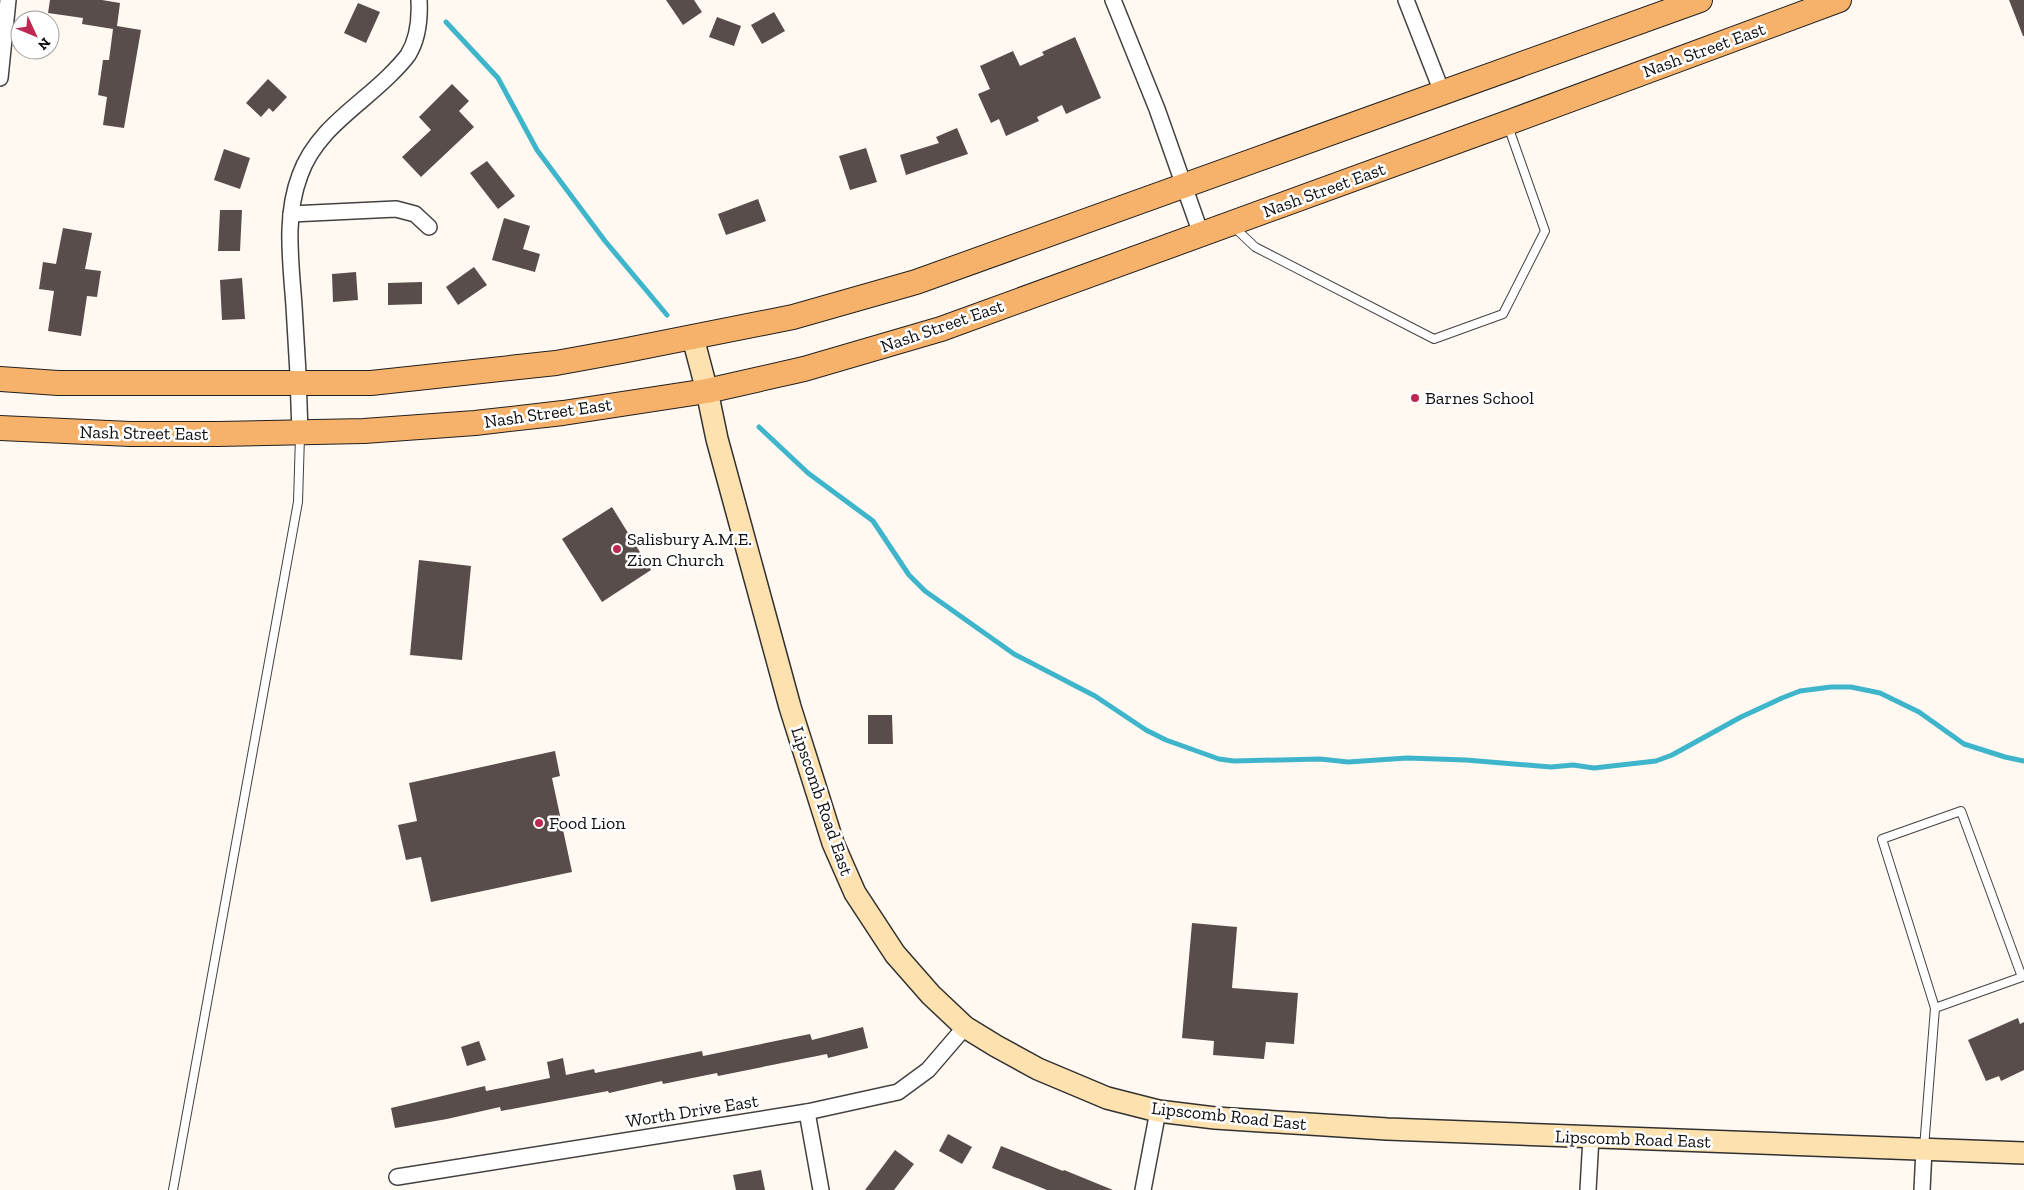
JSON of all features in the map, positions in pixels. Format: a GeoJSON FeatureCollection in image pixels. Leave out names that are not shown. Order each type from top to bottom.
{"type":"FeatureCollection","features":[{"type":"Feature","properties":{"kind":"main road"},"geometry":{"type":"LineString","coordinates":[[0,379],[58,383],[299,385],[371,383],[556,363],[693,338],[793,317],[916,282],[1700,0]]}},
{"type":"Feature","properties":{"kind":"main road","name":"Nash Street East"},"geometry":{"type":"LineString","coordinates":[[0,428],[130,434],[364,431],[475,423],[563,413],[707,391],[804,369],[941,329],[1839,0]]}},
{"type":"Feature","properties":{"kind":"street"},"geometry":{"type":"LineString","coordinates":[[0,78],[8,0]]}},
{"type":"Feature","properties":{"kind":"street"},"geometry":{"type":"LineString","coordinates":[[300,432],[299,385],[289,229],[295,189],[313,146],[330,128],[382,83],[408,55],[420,18],[419,0]]}},
{"type":"Feature","properties":{"kind":"street"},"geometry":{"type":"LineString","coordinates":[[1113,0],[1157,109],[1201,234]]}},
{"type":"Feature","properties":{"kind":"street"},"geometry":{"type":"LineString","coordinates":[[1406,0],[1442,92]]}},
{"type":"Feature","properties":{"kind":"street"},"geometry":{"type":"LineString","coordinates":[[291,214],[396,209],[415,214],[429,227]]}},
{"type":"Feature","properties":{"kind":"street","name":"Lipscomb Road East"},"geometry":{"type":"LineString","coordinates":[[693,338],[717,439],[790,708],[833,843],[856,893],[895,954],[931,996],[965,1027],[1038,1069],[1085,1090],[1158,1112],[1215,1118],[1387,1129],[2024,1153]]}},
{"type":"Feature","properties":{"kind":"street","name":"Worth Drive East"},"geometry":{"type":"LineString","coordinates":[[397,1177],[807,1112],[898,1092],[928,1070],[965,1027]]}},
{"type":"Feature","properties":{"kind":"street"},"geometry":{"type":"LineString","coordinates":[[807,1112],[820,1190]]}},
{"type":"Feature","properties":{"kind":"street"},"geometry":{"type":"LineString","coordinates":[[1143,1190],[1158,1112]]}},
{"type":"Feature","properties":{"kind":"street"},"geometry":{"type":"LineString","coordinates":[[1588,1190],[1591,1137]]}},
{"type":"Feature","properties":{"kind":"street"},"geometry":{"type":"LineString","coordinates":[[1922,1190],[1924,1150]]}},
{"type":"Feature","properties":{"kind":"lane"},"geometry":{"type":"LineString","coordinates":[[1231,224],[1255,247],[1434,339],[1504,314],[1545,231],[1507,123]]}},
{"type":"Feature","properties":{"kind":"lane"},"geometry":{"type":"LineString","coordinates":[[174,1190],[298,502],[300,432]]}},
{"type":"Feature","properties":{"kind":"lane"},"geometry":{"type":"LineString","coordinates":[[1924,1150],[1935,1008],[1882,839],[1961,810],[2022,977],[1935,1008]]}},
{"type":"Feature","properties":{"kind":"building"},"geometry":{"type":"Polygon","coordinates":[[[50,0],[102,0],[120,3],[117,26],[141,30],[124,128],[103,125],[107,97],[98,95],[103,60],[109,60],[113,29],[82,24],[83,18],[60,15],[60,10],[48,10],[50,0]]]}},
{"type":"Feature","properties":{"kind":"building"},"geometry":{"type":"Polygon","coordinates":[[[666,0],[694,0],[702,12],[683,25],[666,0]]]}},
{"type":"Feature","properties":{"kind":"building"},"geometry":{"type":"Polygon","coordinates":[[[2009,0],[2024,0],[2024,36],[2023,36],[2009,0]]]}},
{"type":"Feature","properties":{"kind":"building"},"geometry":{"type":"Polygon","coordinates":[[[358,3],[380,12],[366,43],[344,33],[358,3]]]}},
{"type":"Feature","properties":{"kind":"building"},"geometry":{"type":"Polygon","coordinates":[[[774,12],[785,31],[762,44],[751,25],[774,12]]]}},
{"type":"Feature","properties":{"kind":"building"},"geometry":{"type":"Polygon","coordinates":[[[717,17],[741,26],[734,46],[709,37],[717,17]]]}},
{"type":"Feature","properties":{"kind":"building"},"geometry":{"type":"Polygon","coordinates":[[[1075,37],[1101,98],[1066,114],[1062,105],[1037,117],[1039,121],[1006,136],[999,119],[991,123],[978,94],[990,89],[980,66],[1013,51],[1020,66],[1044,55],[1042,52],[1075,37]]]}},
{"type":"Feature","properties":{"kind":"building"},"geometry":{"type":"Polygon","coordinates":[[[268,79],[287,97],[273,112],[269,108],[261,117],[246,103],[268,79]]]}},
{"type":"Feature","properties":{"kind":"building"},"geometry":{"type":"Polygon","coordinates":[[[452,84],[469,101],[459,111],[474,127],[421,177],[402,157],[431,130],[419,117],[452,84]]]}},
{"type":"Feature","properties":{"kind":"building"},"geometry":{"type":"Polygon","coordinates":[[[957,128],[968,154],[906,175],[900,155],[939,143],[936,137],[957,128]]]}},
{"type":"Feature","properties":{"kind":"building"},"geometry":{"type":"Polygon","coordinates":[[[866,148],[877,182],[850,190],[839,156],[866,148]]]}},
{"type":"Feature","properties":{"kind":"building"},"geometry":{"type":"Polygon","coordinates":[[[224,149],[250,158],[240,189],[214,180],[224,149]]]}},
{"type":"Feature","properties":{"kind":"building"},"geometry":{"type":"Polygon","coordinates":[[[487,161],[515,196],[498,209],[470,173],[487,161]]]}},
{"type":"Feature","properties":{"kind":"building"},"geometry":{"type":"Polygon","coordinates":[[[758,199],[766,221],[726,235],[718,214],[758,199]]]}},
{"type":"Feature","properties":{"kind":"building"},"geometry":{"type":"Polygon","coordinates":[[[220,210],[242,210],[240,251],[218,251],[220,210]]]}},
{"type":"Feature","properties":{"kind":"building"},"geometry":{"type":"Polygon","coordinates":[[[504,218],[530,226],[523,249],[540,254],[535,272],[492,260],[504,218]]]}},
{"type":"Feature","properties":{"kind":"building"},"geometry":{"type":"Polygon","coordinates":[[[63,228],[92,233],[85,269],[101,271],[97,297],[87,296],[81,336],[48,331],[54,291],[39,289],[43,262],[56,264],[63,228]]]}},
{"type":"Feature","properties":{"kind":"building"},"geometry":{"type":"Polygon","coordinates":[[[474,267],[487,285],[458,305],[446,287],[474,267]]]}},
{"type":"Feature","properties":{"kind":"building"},"geometry":{"type":"Polygon","coordinates":[[[356,272],[358,300],[333,302],[332,274],[356,272]]]}},
{"type":"Feature","properties":{"kind":"building"},"geometry":{"type":"Polygon","coordinates":[[[242,278],[245,319],[222,320],[220,280],[242,278]]]}},
{"type":"Feature","properties":{"kind":"building"},"geometry":{"type":"Polygon","coordinates":[[[422,282],[422,304],[388,305],[388,283],[422,282]]]}},
{"type":"Feature","properties":{"kind":"building"},"geometry":{"type":"Polygon","coordinates":[[[612,507],[651,570],[602,602],[562,539],[612,507]]]}},
{"type":"Feature","properties":{"kind":"building"},"geometry":{"type":"Polygon","coordinates":[[[419,560],[471,566],[462,660],[410,655],[419,560]]]}},
{"type":"Feature","properties":{"kind":"building"},"geometry":{"type":"Polygon","coordinates":[[[868,715],[892,715],[893,744],[868,744],[868,715]]]}},
{"type":"Feature","properties":{"kind":"building"},"geometry":{"type":"Polygon","coordinates":[[[555,751],[560,776],[552,778],[572,872],[431,902],[421,857],[406,860],[398,825],[417,821],[409,783],[555,751]]]}},
{"type":"Feature","properties":{"kind":"building"},"geometry":{"type":"Polygon","coordinates":[[[1192,923],[1237,927],[1232,988],[1298,993],[1294,1044],[1266,1042],[1264,1059],[1213,1055],[1214,1041],[1182,1038],[1192,923]]]}},
{"type":"Feature","properties":{"kind":"building"},"geometry":{"type":"Polygon","coordinates":[[[2018,1018],[2020,1024],[2024,1022],[2024,1070],[2001,1081],[1999,1076],[1986,1081],[1968,1040],[2018,1018]]]}},
{"type":"Feature","properties":{"kind":"building"},"geometry":{"type":"Polygon","coordinates":[[[863,1027],[868,1048],[828,1058],[827,1054],[718,1076],[717,1073],[663,1084],[662,1081],[609,1093],[608,1091],[501,1111],[500,1107],[395,1128],[391,1108],[485,1086],[486,1091],[550,1078],[547,1062],[563,1058],[566,1075],[594,1069],[595,1073],[702,1051],[703,1056],[810,1034],[812,1040],[863,1027]]]}},
{"type":"Feature","properties":{"kind":"building"},"geometry":{"type":"Polygon","coordinates":[[[479,1041],[486,1060],[467,1066],[461,1047],[479,1041]]]}},
{"type":"Feature","properties":{"kind":"building"},"geometry":{"type":"Polygon","coordinates":[[[948,1134],[972,1147],[962,1164],[939,1151],[948,1134]]]}},
{"type":"Feature","properties":{"kind":"building"},"geometry":{"type":"Polygon","coordinates":[[[1001,1146],[1113,1190],[1047,1190],[992,1168],[1001,1146]]]}},
{"type":"Feature","properties":{"kind":"building"},"geometry":{"type":"Polygon","coordinates":[[[895,1150],[914,1164],[894,1190],[865,1190],[895,1150]]]}},
{"type":"Feature","properties":{"kind":"building"},"geometry":{"type":"Polygon","coordinates":[[[761,1170],[765,1190],[736,1190],[733,1175],[761,1170]]]}},
{"type":"Feature","properties":{"kind":"waterway"},"geometry":{"type":"LineString","coordinates":[[446,22],[498,78],[537,150],[605,241],[667,315]]}},
{"type":"Feature","properties":{"kind":"waterway"},"geometry":{"type":"LineString","coordinates":[[759,427],[808,473],[873,521],[909,575],[925,591],[1014,654],[1095,696],[1146,730],[1166,740],[1219,759],[1234,761],[1320,759],[1348,762],[1407,758],[1466,760],[1551,767],[1573,765],[1594,768],[1656,761],[1672,755],[1741,717],[1800,691],[1831,687],[1851,687],[1880,693],[1919,712],[1964,744],[2024,761]]}},
{"type":"Feature","properties":{"kind":"place","name":"Barnes School"},"geometry":{"type":"Point","coordinates":[1415,398]}},
{"type":"Feature","properties":{"kind":"place","name":"Salisbury A.M.E. Zion Church"},"geometry":{"type":"Point","coordinates":[617,549]}},
{"type":"Feature","properties":{"kind":"place","name":"Food Lion"},"geometry":{"type":"Point","coordinates":[539,823]}}]}
